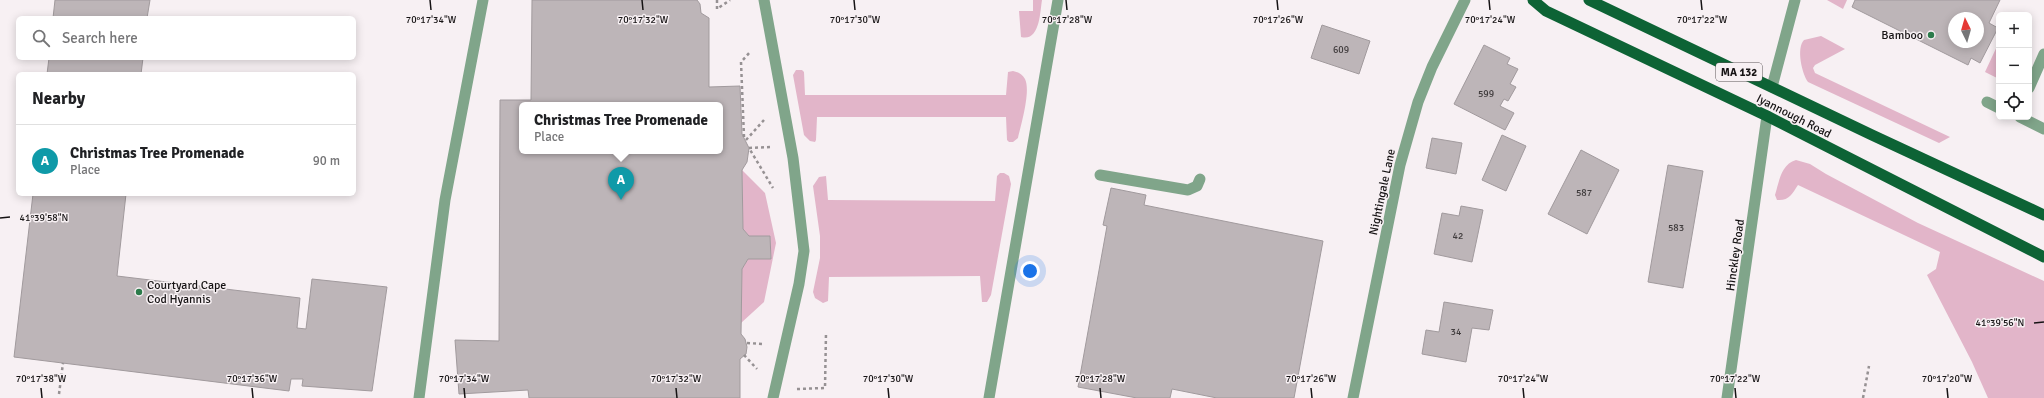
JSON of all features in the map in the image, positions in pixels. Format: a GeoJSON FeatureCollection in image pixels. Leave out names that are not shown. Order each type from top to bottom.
{"type":"FeatureCollection","features":[{"type":"Feature","properties":{"kind":"main road","name":"Iyannough Road"},"geometry":{"type":"LineString","coordinates":[[1533,0],[1546,11],[1767,116],[2044,257]]}},
{"type":"Feature","properties":{"kind":"main road","name":"Iyannough Road"},"geometry":{"type":"LineString","coordinates":[[1589,0],[1772,88],[2044,215]]}},
{"type":"Feature","properties":{"kind":"street"},"geometry":{"type":"LineString","coordinates":[[419,398],[445,200],[483,0]]}},
{"type":"Feature","properties":{"kind":"street"},"geometry":{"type":"LineString","coordinates":[[764,0],[794,166],[804,251],[799,284],[773,398]]}},
{"type":"Feature","properties":{"kind":"street"},"geometry":{"type":"LineString","coordinates":[[990,398],[1058,0]]}},
{"type":"Feature","properties":{"kind":"street","name":"Nightingale Lane"},"geometry":{"type":"LineString","coordinates":[[1353,398],[1400,165],[1410,129],[1432,67],[1465,0]]}},
{"type":"Feature","properties":{"kind":"street"},"geometry":{"type":"LineString","coordinates":[[1772,88],[1795,0]]}},
{"type":"Feature","properties":{"kind":"street"},"geometry":{"type":"LineString","coordinates":[[2031,84],[2044,54]]}},
{"type":"Feature","properties":{"kind":"street"},"geometry":{"type":"LineString","coordinates":[[1987,102],[1996,106]]}},
{"type":"Feature","properties":{"kind":"street","name":"Hinckley Road"},"geometry":{"type":"LineString","coordinates":[[1727,398],[1767,116]]}},
{"type":"Feature","properties":{"kind":"street"},"geometry":{"type":"LineString","coordinates":[[2026,120],[2044,129]]}},
{"type":"Feature","properties":{"kind":"street"},"geometry":{"type":"LineString","coordinates":[[1100,175],[1188,190],[1197,186],[1200,179]]}},
{"type":"Feature","properties":{"kind":"path"},"geometry":{"type":"LineString","coordinates":[[716,0],[717,9],[730,0]]}},
{"type":"Feature","properties":{"kind":"path"},"geometry":{"type":"LineString","coordinates":[[744,137],[741,62],[751,51]]}},
{"type":"Feature","properties":{"kind":"path"},"geometry":{"type":"LineString","coordinates":[[746,140],[767,116]]}},
{"type":"Feature","properties":{"kind":"path"},"geometry":{"type":"LineString","coordinates":[[749,148],[773,188]]}},
{"type":"Feature","properties":{"kind":"path"},"geometry":{"type":"LineString","coordinates":[[792,389],[825,388],[826,333]]}},
{"type":"Feature","properties":{"kind":"path"},"geometry":{"type":"LineString","coordinates":[[744,355],[762,373]]}},
{"type":"Feature","properties":{"kind":"path"},"geometry":{"type":"LineString","coordinates":[[59,394],[63,363]]}},
{"type":"Feature","properties":{"kind":"path"},"geometry":{"type":"LineString","coordinates":[[1863,398],[1869,366]]}},
{"type":"Feature","properties":{"kind":"shaded area"},"geometry":{"type":"Polygon","coordinates":[[[1033,0],[1042,0],[1038,25],[1032,35],[1021,37],[1019,11],[1033,11],[1033,0]]]}},
{"type":"Feature","properties":{"kind":"shaded area"},"geometry":{"type":"Polygon","coordinates":[[[1827,0],[1847,0],[1843,9],[1827,0]]]}},
{"type":"Feature","properties":{"kind":"shaded area"},"geometry":{"type":"Polygon","coordinates":[[[1821,36],[1845,49],[1815,65],[1813,68],[1815,73],[1950,137],[1939,143],[1808,82],[1801,61],[1800,49],[1804,40],[1821,36]]]}},
{"type":"Feature","properties":{"kind":"shaded area"},"geometry":{"type":"Polygon","coordinates":[[[1996,48],[1996,78],[1985,72],[1996,48]]]}},
{"type":"Feature","properties":{"kind":"shaded area"},"geometry":{"type":"Polygon","coordinates":[[[796,70],[802,70],[804,72],[805,95],[1006,95],[1008,72],[1015,71],[1023,76],[1027,84],[1025,108],[1018,138],[1013,142],[1009,142],[1007,140],[1006,117],[817,117],[816,140],[815,142],[810,141],[804,135],[793,75],[796,70]]]}},
{"type":"Feature","properties":{"kind":"shaded area"},"geometry":{"type":"Polygon","coordinates":[[[1796,160],[1810,164],[1918,223],[2044,281],[2044,398],[1988,398],[1972,362],[1927,275],[1936,269],[1940,252],[1798,185],[1792,194],[1787,198],[1777,200],[1775,195],[1781,174],[1787,165],[1796,160]]]}},
{"type":"Feature","properties":{"kind":"shaded area"},"geometry":{"type":"Polygon","coordinates":[[[742,170],[765,193],[776,243],[764,302],[741,323],[742,269],[748,259],[771,259],[770,236],[749,236],[743,229],[742,170]]]}},
{"type":"Feature","properties":{"kind":"shaded area"},"geometry":{"type":"Polygon","coordinates":[[[1000,173],[1004,173],[1009,176],[1011,184],[991,295],[987,302],[982,302],[980,276],[829,277],[828,301],[823,303],[815,298],[813,292],[820,258],[820,236],[813,186],[819,177],[826,176],[828,200],[995,201],[997,176],[1000,173]]]}},
{"type":"Feature","properties":{"kind":"building"},"geometry":{"type":"Polygon","coordinates":[[[55,0],[150,0],[147,16],[53,16],[55,0]]]}},
{"type":"Feature","properties":{"kind":"building"},"geometry":{"type":"Polygon","coordinates":[[[532,0],[697,0],[700,4],[701,13],[709,18],[709,87],[740,86],[742,134],[749,148],[747,162],[742,170],[743,229],[749,236],[770,236],[771,259],[748,259],[742,269],[741,334],[745,339],[747,347],[746,354],[740,359],[740,398],[529,398],[528,390],[459,394],[455,340],[499,341],[500,100],[531,100],[532,0]]]}},
{"type":"Feature","properties":{"kind":"building","name":"Bamboo"},"geometry":{"type":"Polygon","coordinates":[[[1855,0],[2000,0],[1989,23],[1996,27],[1996,32],[1980,63],[1971,58],[1968,65],[1852,7],[1855,0]]]}},
{"type":"Feature","properties":{"kind":"building"},"geometry":{"type":"Polygon","coordinates":[[[1322,25],[1370,41],[1359,74],[1311,58],[1322,25]]]}},
{"type":"Feature","properties":{"kind":"building"},"geometry":{"type":"Polygon","coordinates":[[[1484,45],[1510,58],[1507,64],[1518,69],[1510,84],[1516,87],[1508,101],[1504,99],[1500,106],[1514,113],[1505,130],[1454,104],[1484,45]]]}},
{"type":"Feature","properties":{"kind":"building"},"geometry":{"type":"Polygon","coordinates":[[[49,60],[143,60],[141,72],[47,72],[49,60]]]}},
{"type":"Feature","properties":{"kind":"building"},"geometry":{"type":"Polygon","coordinates":[[[1502,135],[1526,146],[1506,191],[1482,180],[1502,135]]]}},
{"type":"Feature","properties":{"kind":"building"},"geometry":{"type":"Polygon","coordinates":[[[1432,138],[1462,143],[1456,174],[1426,168],[1432,138]]]}},
{"type":"Feature","properties":{"kind":"building"},"geometry":{"type":"Polygon","coordinates":[[[1581,150],[1619,170],[1587,234],[1548,214],[1581,150]]]}},
{"type":"Feature","properties":{"kind":"building"},"geometry":{"type":"Polygon","coordinates":[[[1668,165],[1703,171],[1683,288],[1648,282],[1668,165]]]}},
{"type":"Feature","properties":{"kind":"building"},"geometry":{"type":"Polygon","coordinates":[[[1111,188],[1146,195],[1144,205],[1323,241],[1294,398],[1217,398],[1172,389],[1170,398],[1137,398],[1078,387],[1107,226],[1103,225],[1111,188]]]}},
{"type":"Feature","properties":{"kind":"building","name":"Courtyard Cape Cod Hyannis"},"geometry":{"type":"Polygon","coordinates":[[[33,196],[126,196],[117,276],[300,298],[297,328],[306,329],[312,279],[387,287],[372,391],[302,386],[303,379],[291,379],[289,391],[14,357],[33,196]]]}},
{"type":"Feature","properties":{"kind":"building"},"geometry":{"type":"Polygon","coordinates":[[[1461,206],[1483,210],[1472,262],[1434,254],[1442,213],[1459,216],[1461,206]]]}},
{"type":"Feature","properties":{"kind":"building"},"geometry":{"type":"Polygon","coordinates":[[[1444,302],[1493,310],[1489,330],[1472,328],[1466,362],[1422,354],[1426,330],[1439,332],[1444,302]]]}},
{"type":"Feature","properties":{"kind":"place","name":"Bamboo"},"geometry":{"type":"Point","coordinates":[1931,35]}},
{"type":"Feature","properties":{"kind":"place","name":"Christmas Tree Promenade"},"geometry":{"type":"Point","coordinates":[621,200]}},
{"type":"Feature","properties":{"kind":"place","name":"Courtyard Cape Cod Hyannis"},"geometry":{"type":"Point","coordinates":[139,292]}}]}
